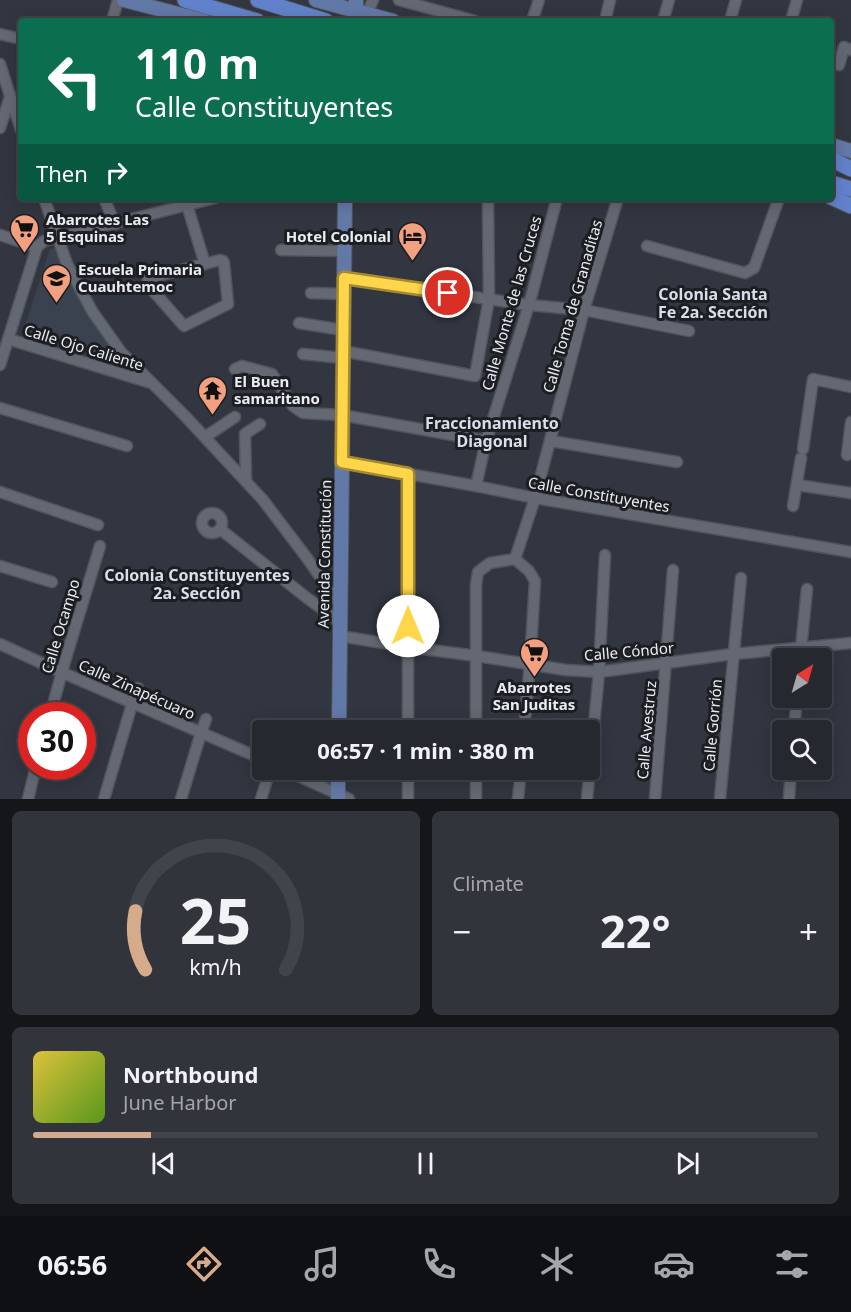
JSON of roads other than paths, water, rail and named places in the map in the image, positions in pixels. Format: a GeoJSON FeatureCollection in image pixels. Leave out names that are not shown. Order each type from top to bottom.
{"type":"FeatureCollection","features":[{"type":"Feature","properties":{"kind":"highway"},"geometry":{"type":"LineString","coordinates":[[185,0],[208,14],[236,18]]}},
{"type":"Feature","properties":{"kind":"highway"},"geometry":{"type":"LineString","coordinates":[[258,0],[316,18]]}},
{"type":"Feature","properties":{"kind":"highway"},"geometry":{"type":"LineString","coordinates":[[834,162],[851,169]]}},
{"type":"Feature","properties":{"kind":"highway"},"geometry":{"type":"LineString","coordinates":[[834,184],[851,189]]}},
{"type":"Feature","properties":{"kind":"highway"},"geometry":{"type":"LineString","coordinates":[[834,198],[851,206]]}},
{"type":"Feature","properties":{"kind":"main road"},"geometry":{"type":"LineString","coordinates":[[124,0],[208,14]]}},
{"type":"Feature","properties":{"kind":"main road"},"geometry":{"type":"LineString","coordinates":[[316,0],[357,11]]}},
{"type":"Feature","properties":{"kind":"main road"},"geometry":{"type":"LineString","coordinates":[[344,18],[357,11]]}},
{"type":"Feature","properties":{"kind":"main road"},"geometry":{"type":"LineString","coordinates":[[834,146],[851,151]]}},
{"type":"Feature","properties":{"kind":"main road","name":"Avenida Constitución"},"geometry":{"type":"LineString","coordinates":[[339,720],[345,201]]}},
{"type":"Feature","properties":{"kind":"main road"},"geometry":{"type":"LineString","coordinates":[[833,201],[851,206]]}},
{"type":"Feature","properties":{"kind":"main road"},"geometry":{"type":"LineString","coordinates":[[339,780],[342,797]]}},
{"type":"Feature","properties":{"kind":"street"},"geometry":{"type":"LineString","coordinates":[[113,18],[118,0]]}},
{"type":"Feature","properties":{"kind":"street"},"geometry":{"type":"LineString","coordinates":[[357,11],[373,0]]}},
{"type":"Feature","properties":{"kind":"street"},"geometry":{"type":"LineString","coordinates":[[399,0],[464,18]]}},
{"type":"Feature","properties":{"kind":"street"},"geometry":{"type":"LineString","coordinates":[[533,18],[539,0]]}},
{"type":"Feature","properties":{"kind":"street"},"geometry":{"type":"LineString","coordinates":[[606,18],[610,0]]}},
{"type":"Feature","properties":{"kind":"street"},"geometry":{"type":"LineString","coordinates":[[664,18],[669,0]]}},
{"type":"Feature","properties":{"kind":"street"},"geometry":{"type":"LineString","coordinates":[[731,18],[736,0]]}},
{"type":"Feature","properties":{"kind":"street"},"geometry":{"type":"LineString","coordinates":[[792,18],[797,0]]}},
{"type":"Feature","properties":{"kind":"street"},"geometry":{"type":"LineString","coordinates":[[0,34],[18,38]]}},
{"type":"Feature","properties":{"kind":"street"},"geometry":{"type":"LineString","coordinates":[[839,64],[844,47],[851,50]]}},
{"type":"Feature","properties":{"kind":"street"},"geometry":{"type":"LineString","coordinates":[[0,64],[18,121]]}},
{"type":"Feature","properties":{"kind":"street"},"geometry":{"type":"LineString","coordinates":[[0,129],[10,97]]}},
{"type":"Feature","properties":{"kind":"street"},"geometry":{"type":"LineString","coordinates":[[45,201],[67,264],[92,311],[121,352],[246,480],[308,558],[340,605]]}},
{"type":"Feature","properties":{"kind":"street"},"geometry":{"type":"LineString","coordinates":[[105,201],[115,224]]}},
{"type":"Feature","properties":{"kind":"street"},"geometry":{"type":"LineString","coordinates":[[0,365],[37,247],[44,241],[115,224],[185,201],[205,264]]}},
{"type":"Feature","properties":{"kind":"street"},"geometry":{"type":"LineString","coordinates":[[338,201],[344,225]]}},
{"type":"Feature","properties":{"kind":"street"},"geometry":{"type":"LineString","coordinates":[[303,354],[343,355],[475,376],[489,299],[488,201]]}},
{"type":"Feature","properties":{"kind":"street","name":"Calle Monte de las Cruces"},"geometry":{"type":"LineString","coordinates":[[476,486],[486,441],[529,305],[556,201]]}},
{"type":"Feature","properties":{"kind":"street","name":"Calle Toma de Granaditas"},"geometry":{"type":"LineString","coordinates":[[514,560],[535,498],[584,310],[617,201]]}},
{"type":"Feature","properties":{"kind":"street"},"geometry":{"type":"LineString","coordinates":[[647,246],[745,273],[754,268],[778,201]]}},
{"type":"Feature","properties":{"kind":"street"},"geometry":{"type":"LineString","coordinates":[[0,235],[37,247]]}},
{"type":"Feature","properties":{"kind":"street"},"geometry":{"type":"LineString","coordinates":[[280,250],[344,251]]}},
{"type":"Feature","properties":{"kind":"street"},"geometry":{"type":"LineString","coordinates":[[223,261],[228,304],[184,326],[147,284],[148,280],[205,264],[223,261]]}},
{"type":"Feature","properties":{"kind":"street"},"geometry":{"type":"LineString","coordinates":[[344,278],[529,305],[584,310],[689,332]]}},
{"type":"Feature","properties":{"kind":"street"},"geometry":{"type":"LineString","coordinates":[[311,293],[344,294]]}},
{"type":"Feature","properties":{"kind":"street"},"geometry":{"type":"LineString","coordinates":[[299,323],[343,330]]}},
{"type":"Feature","properties":{"kind":"street","name":"Calle Ojo Caliente"},"geometry":{"type":"LineString","coordinates":[[8,339],[152,383]]}},
{"type":"Feature","properties":{"kind":"street"},"geometry":{"type":"LineString","coordinates":[[235,369],[243,366],[272,374],[293,406],[303,413],[342,415],[486,441]]}},
{"type":"Feature","properties":{"kind":"street"},"geometry":{"type":"LineString","coordinates":[[793,506],[813,379],[851,387]]}},
{"type":"Feature","properties":{"kind":"street"},"geometry":{"type":"LineString","coordinates":[[0,408],[127,446]]}},
{"type":"Feature","properties":{"kind":"street"},"geometry":{"type":"LineString","coordinates":[[205,437],[235,417]]}},
{"type":"Feature","properties":{"kind":"street"},"geometry":{"type":"LineString","coordinates":[[846,455],[851,422]]}},
{"type":"Feature","properties":{"kind":"street"},"geometry":{"type":"LineString","coordinates":[[246,480],[244,434],[260,424]]}},
{"type":"Feature","properties":{"kind":"street"},"geometry":{"type":"LineString","coordinates":[[550,441],[677,462]]}},
{"type":"Feature","properties":{"kind":"street","name":"Calle Constituyentes"},"geometry":{"type":"LineString","coordinates":[[342,462],[535,498],[851,552]]}},
{"type":"Feature","properties":{"kind":"street"},"geometry":{"type":"LineString","coordinates":[[408,474],[408,720]]}},
{"type":"Feature","properties":{"kind":"street"},"geometry":{"type":"LineString","coordinates":[[797,485],[851,493]]}},
{"type":"Feature","properties":{"kind":"street"},"geometry":{"type":"LineString","coordinates":[[0,492],[98,525]]}},
{"type":"Feature","properties":{"kind":"street"},"geometry":{"type":"LineString","coordinates":[[219,529],[307,598],[340,629]]}},
{"type":"Feature","properties":{"kind":"street","name":"Calle Ocampo"},"geometry":{"type":"LineString","coordinates":[[54,702],[100,546]]}},
{"type":"Feature","properties":{"kind":"street"},"geometry":{"type":"LineString","coordinates":[[587,799],[599,672],[605,555]]}},
{"type":"Feature","properties":{"kind":"street"},"geometry":{"type":"LineString","coordinates":[[476,720],[476,585],[478,572],[490,563],[514,560],[528,571],[535,581],[525,720]]}},
{"type":"Feature","properties":{"kind":"street"},"geometry":{"type":"LineString","coordinates":[[0,566],[52,582]]}},
{"type":"Feature","properties":{"kind":"street","name":"Calle Avestruz"},"geometry":{"type":"LineString","coordinates":[[655,799],[673,570]]}},
{"type":"Feature","properties":{"kind":"street","name":"Calle Gorrión"},"geometry":{"type":"LineString","coordinates":[[720,799],[741,579]]}},
{"type":"Feature","properties":{"kind":"street"},"geometry":{"type":"LineString","coordinates":[[801,648],[807,589]]}},
{"type":"Feature","properties":{"kind":"street","name":"Calle Cóndor"},"geometry":{"type":"LineString","coordinates":[[340,629],[408,647],[566,670],[599,672],[733,654],[772,653]]}},
{"type":"Feature","properties":{"kind":"street","name":"Calle Cóndor"},"geometry":{"type":"LineString","coordinates":[[826,648],[851,643]]}},
{"type":"Feature","properties":{"kind":"street","name":"Calle Zinapécuaro"},"geometry":{"type":"LineString","coordinates":[[0,644],[132,704],[252,755]]}},
{"type":"Feature","properties":{"kind":"street"},"geometry":{"type":"LineString","coordinates":[[104,799],[138,688]]}},
{"type":"Feature","properties":{"kind":"street"},"geometry":{"type":"LineString","coordinates":[[181,799],[206,719]]}},
{"type":"Feature","properties":{"kind":"street"},"geometry":{"type":"LineString","coordinates":[[28,799],[33,780]]}},
{"type":"Feature","properties":{"kind":"street"},"geometry":{"type":"LineString","coordinates":[[261,799],[267,780]]}},
{"type":"Feature","properties":{"kind":"street"},"geometry":{"type":"LineString","coordinates":[[306,780],[342,797]]}},
{"type":"Feature","properties":{"kind":"street"},"geometry":{"type":"LineString","coordinates":[[408,780],[408,799]]}},
{"type":"Feature","properties":{"kind":"street"},"geometry":{"type":"LineString","coordinates":[[476,780],[476,799]]}},
{"type":"Feature","properties":{"kind":"street"},"geometry":{"type":"LineString","coordinates":[[518,799],[520,780]]}},
{"type":"Feature","properties":{"kind":"street"},"geometry":{"type":"LineString","coordinates":[[789,799],[790,780]]}},
{"type":"Feature","properties":{"kind":"place","name":"Abarrotes Las 5 Esquinas"},"geometry":{"type":"Point","coordinates":[25,254]}},
{"type":"Feature","properties":{"kind":"place","name":"Hotel Colonial"},"geometry":{"type":"Point","coordinates":[412,262]}},
{"type":"Feature","properties":{"kind":"place","name":"Escuela Primaria Cuauhtemoc"},"geometry":{"type":"Point","coordinates":[57,304]}},
{"type":"Feature","properties":{"kind":"place","name":"El Buen samaritano"},"geometry":{"type":"Point","coordinates":[213,416]}},
{"type":"Feature","properties":{"kind":"place","name":"Abarrotes San Juditas"},"geometry":{"type":"Point","coordinates":[534,678]}},
{"type":"Feature","properties":{"kind":"district","name":"Colonia Santa Fe 2a. Sección"},"geometry":{"type":"Point","coordinates":[713,303]}},
{"type":"Feature","properties":{"kind":"district","name":"Fraccionamiento Diagonal"},"geometry":{"type":"Point","coordinates":[492,432]}},
{"type":"Feature","properties":{"kind":"district","name":"Colonia Constituyentes 2a. Sección"},"geometry":{"type":"Point","coordinates":[197,584]}}]}
